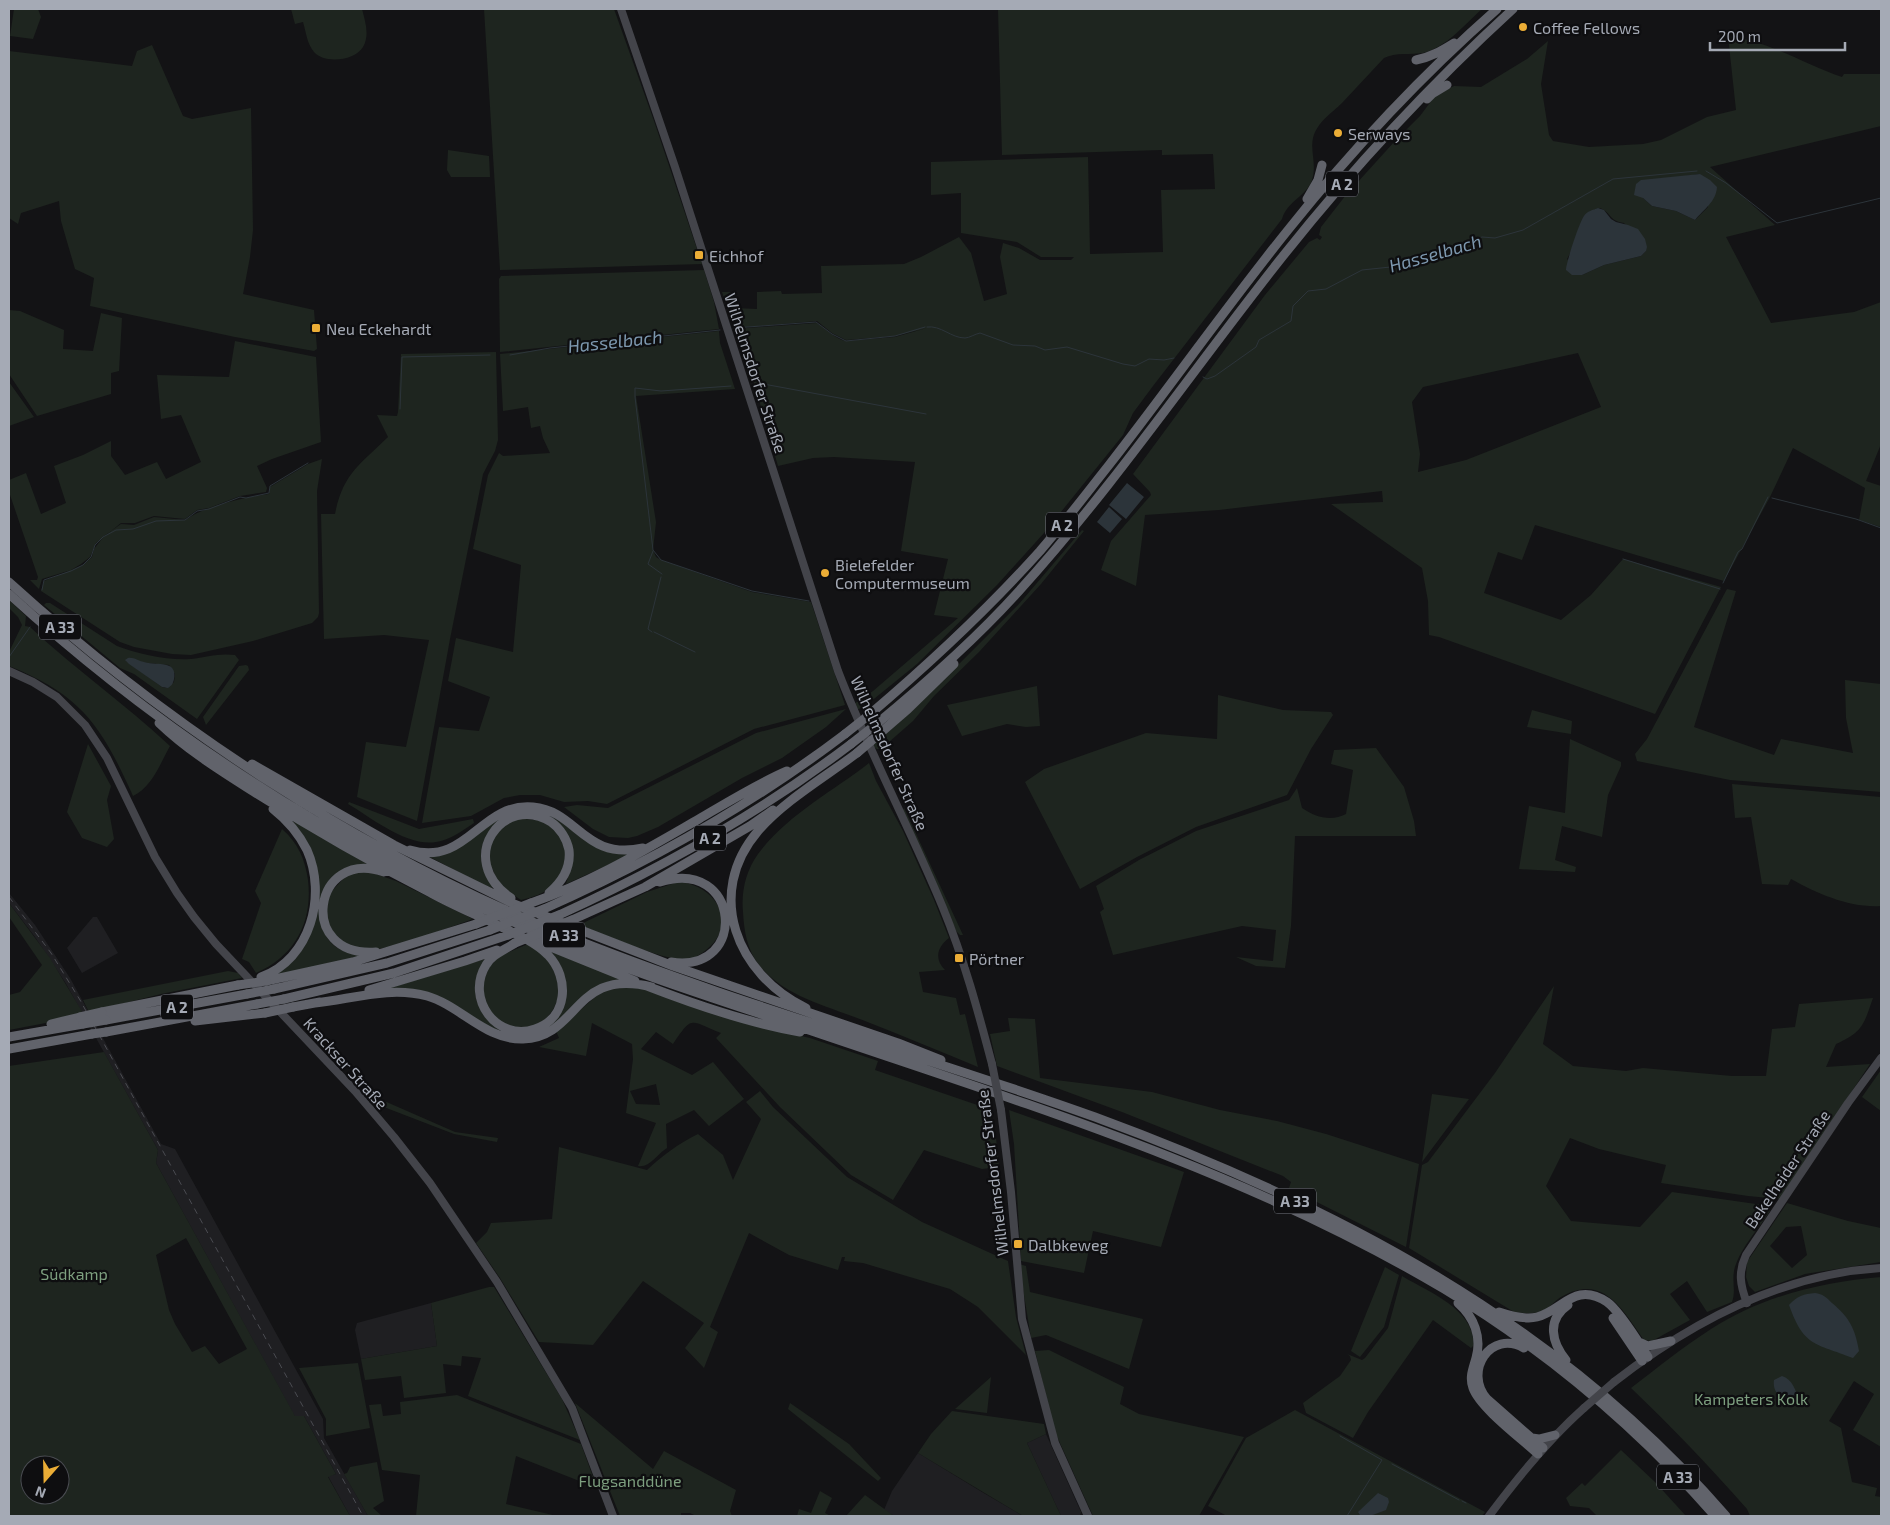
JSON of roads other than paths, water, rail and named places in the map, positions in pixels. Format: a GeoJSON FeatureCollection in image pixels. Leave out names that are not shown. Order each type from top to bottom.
{"type":"FeatureCollection","features":[{"type":"Feature","properties":{"kind":"highway","name":"A 2"},"geometry":{"type":"LineString","coordinates":[[12,1036],[104,1016],[247,994],[316,981],[392,962],[490,930],[541,912],[666,850],[729,814],[808,762],[869,715],[927,666],[966,629],[1042,549],[1144,420],[1288,231],[1368,138],[1469,33],[1497,9]]}},
{"type":"Feature","properties":{"kind":"highway","name":"A 2"},"geometry":{"type":"LineString","coordinates":[[9,1049],[284,999],[394,973],[559,915],[618,888],[694,848],[768,803],[851,744],[876,730],[1018,593],[1082,518],[1288,249],[1346,179],[1405,114],[1513,9]]}},
{"type":"Feature","properties":{"kind":"highway"},"geometry":{"type":"LineString","coordinates":[[1416,60],[1438,54],[1469,33]]}},
{"type":"Feature","properties":{"kind":"highway"},"geometry":{"type":"LineString","coordinates":[[1405,114],[1419,107],[1432,94],[1447,85]]}},
{"type":"Feature","properties":{"kind":"highway"},"geometry":{"type":"LineString","coordinates":[[1288,231],[1291,219],[1314,190],[1322,165]]}},
{"type":"Feature","properties":{"kind":"highway","name":"A 33"},"geometry":{"type":"LineString","coordinates":[[9,582],[108,667],[239,763],[334,822],[422,869],[558,932],[688,981],[971,1074],[1095,1117],[1183,1151],[1272,1189],[1399,1254],[1485,1306],[1631,1418],[1674,1459],[1726,1516]]}},
{"type":"Feature","properties":{"kind":"highway","name":"A 33"},"geometry":{"type":"LineString","coordinates":[[9,594],[78,654],[190,740],[268,792],[330,829],[437,886],[547,937],[590,954],[685,989],[1031,1106],[1180,1161],[1320,1222],[1445,1290],[1573,1375],[1641,1438],[1715,1516]]}},
{"type":"Feature","properties":{"kind":"highway"},"geometry":{"type":"LineString","coordinates":[[138,701],[180,741],[277,812],[299,837],[311,863],[315,882],[314,914],[304,938],[288,959],[264,979]]}},
{"type":"Feature","properties":{"kind":"highway"},"geometry":{"type":"LineString","coordinates":[[189,728],[416,857],[483,890],[656,959],[926,1053],[971,1074]]}},
{"type":"Feature","properties":{"kind":"highway"},"geometry":{"type":"LineString","coordinates":[[845,1025],[803,1006],[770,986],[749,961],[734,924],[733,888],[743,854],[758,830],[780,810],[856,753],[876,730]]}},
{"type":"Feature","properties":{"kind":"highway"},"geometry":{"type":"LineString","coordinates":[[104,1016],[264,979],[353,962],[476,924],[602,872],[772,778],[808,762]]}},
{"type":"Feature","properties":{"kind":"highway"},"geometry":{"type":"LineString","coordinates":[[241,784],[327,837],[405,880],[507,932],[652,988],[760,1024],[839,1041]]}},
{"type":"Feature","properties":{"kind":"highway"},"geometry":{"type":"LineString","coordinates":[[315,1003],[394,983],[465,961],[572,920],[645,887],[750,826],[802,793]]}},
{"type":"Feature","properties":{"kind":"highway"},"geometry":{"type":"LineString","coordinates":[[388,841],[412,851],[436,853],[458,845],[496,815],[512,808],[527,807],[550,811],[591,840],[608,849],[633,850],[657,843]]}},
{"type":"Feature","properties":{"kind":"highway"},"geometry":{"type":"LineString","coordinates":[[535,901],[558,885],[569,863],[568,847],[562,832],[550,821],[532,814],[513,817],[500,824],[490,836],[486,850],[486,865],[491,880],[503,892],[541,912]]}},
{"type":"Feature","properties":{"kind":"highway"},"geometry":{"type":"LineString","coordinates":[[391,951],[356,952],[335,941],[323,920],[323,900],[333,881],[352,870],[360,868],[378,870],[405,880]]}},
{"type":"Feature","properties":{"kind":"highway"},"geometry":{"type":"LineString","coordinates":[[645,887],[676,878],[684,878],[702,883],[714,892],[720,900],[726,916],[721,941],[705,958],[689,963],[656,959]]}},
{"type":"Feature","properties":{"kind":"highway"},"geometry":{"type":"LineString","coordinates":[[507,932],[528,940],[547,953],[558,968],[563,984],[562,1000],[554,1015],[543,1025],[526,1031],[508,1030],[500,1026],[488,1016],[480,1000],[479,980],[486,965],[491,958],[515,943]]}},
{"type":"Feature","properties":{"kind":"highway"},"geometry":{"type":"LineString","coordinates":[[141,1026],[151,1028],[265,1013],[381,993],[418,994],[447,1005],[488,1031],[511,1038],[523,1039],[535,1037],[554,1029],[584,999],[606,986],[631,983],[652,988]]}},
{"type":"Feature","properties":{"kind":"highway"},"geometry":{"type":"LineString","coordinates":[[1445,1290],[1464,1309],[1475,1327],[1478,1348],[1471,1378],[1476,1395],[1484,1405],[1541,1451]]}},
{"type":"Feature","properties":{"kind":"highway"},"geometry":{"type":"LineString","coordinates":[[1485,1306],[1510,1316],[1529,1318],[1545,1314],[1573,1297],[1590,1295],[1606,1302],[1612,1307],[1637,1341],[1645,1359]]}},
{"type":"Feature","properties":{"kind":"highway"},"geometry":{"type":"LineString","coordinates":[[1573,1375],[1554,1342],[1552,1332],[1558,1314],[1570,1304],[1579,1301],[1595,1302],[1610,1313],[1645,1359]]}},
{"type":"Feature","properties":{"kind":"highway"},"geometry":{"type":"LineString","coordinates":[[1637,1341],[1648,1346],[1671,1341]]}},
{"type":"Feature","properties":{"kind":"highway"},"geometry":{"type":"LineString","coordinates":[[1541,1451],[1530,1436],[1482,1393],[1477,1381],[1480,1362],[1483,1356],[1498,1345],[1518,1345],[1558,1373],[1573,1375]]}},
{"type":"Feature","properties":{"kind":"highway"},"geometry":{"type":"LineString","coordinates":[[1530,1436],[1539,1439],[1555,1435]]}},
{"type":"Feature","properties":{"kind":"street","name":"Wilhelmsdorfer Straße"},"geometry":{"type":"LineString","coordinates":[[620,9],[675,167],[838,671],[867,744],[947,916],[974,996],[992,1064],[1001,1110],[1011,1192],[1022,1319],[1055,1443],[1088,1516]]}},
{"type":"Feature","properties":{"kind":"street","name":"Krackser Straße"},"geometry":{"type":"LineString","coordinates":[[9,671],[57,697],[85,725],[107,758],[155,857],[194,917],[216,944],[355,1091],[430,1183],[496,1282],[572,1408],[613,1516]]}},
{"type":"Feature","properties":{"kind":"street","name":"Bekelheider Straße"},"geometry":{"type":"LineString","coordinates":[[1747,1302],[1740,1277],[1746,1255],[1848,1103],[1881,1058]]}},
{"type":"Feature","properties":{"kind":"street"},"geometry":{"type":"LineString","coordinates":[[1488,1516],[1555,1435],[1614,1382],[1671,1341],[1747,1302],[1807,1280],[1837,1273],[1881,1268]]}},
{"type":"Feature","properties":{"kind":"waterway","name":"Hasselbach"},"geometry":{"type":"LineString","coordinates":[[1203,377],[1207,379],[1215,376],[1256,347],[1259,340],[1291,321],[1293,306],[1308,291],[1326,289],[1362,270],[1400,266],[1419,261],[1482,237],[1495,238],[1523,230],[1613,179],[1697,171]]}},
{"type":"Feature","properties":{"kind":"waterway","name":"Hasselbach"},"geometry":{"type":"LineString","coordinates":[[1706,171],[1726,183],[1777,223],[1881,198]]}},
{"type":"Feature","properties":{"kind":"waterway","name":"Hasselbach"},"geometry":{"type":"LineString","coordinates":[[734,328],[816,322],[832,334],[846,341],[895,336],[925,327]]}},
{"type":"Feature","properties":{"kind":"waterway","name":"Hasselbach"},"geometry":{"type":"LineString","coordinates":[[927,327],[937,328],[955,336],[967,338],[980,333],[1013,345],[1035,346],[1045,350],[1067,347],[1135,366],[1149,359],[1164,360],[1174,358]]}},
{"type":"Feature","properties":{"kind":"waterway","name":"Hasselbach"},"geometry":{"type":"LineString","coordinates":[[510,355],[550,348],[720,330]]}},
{"type":"Feature","properties":{"kind":"waterway","name":"Hasselbach"},"geometry":{"type":"LineString","coordinates":[[400,409],[402,357],[490,355]]}},
{"type":"Feature","properties":{"kind":"waterway"},"geometry":{"type":"LineString","coordinates":[[758,383],[926,414]]}},
{"type":"Feature","properties":{"kind":"waterway"},"geometry":{"type":"LineString","coordinates":[[731,386],[661,391],[635,388],[653,550],[661,560],[752,591],[809,601]]}},
{"type":"Feature","properties":{"kind":"waterway"},"geometry":{"type":"LineString","coordinates":[[42,590],[44,580],[83,565],[91,557],[95,545],[103,537],[116,530],[133,529],[156,521],[185,520],[197,511],[209,509],[240,497],[246,498],[269,493],[270,486],[308,463]]}},
{"type":"Feature","properties":{"kind":"waterway"},"geometry":{"type":"LineString","coordinates":[[1723,583],[1768,497]]}},
{"type":"Feature","properties":{"kind":"waterway"},"geometry":{"type":"LineString","coordinates":[[1772,498],[1856,519],[1881,528]]}},
{"type":"Feature","properties":{"kind":"waterway"},"geometry":{"type":"LineString","coordinates":[[653,551],[648,564],[662,574]]}},
{"type":"Feature","properties":{"kind":"waterway"},"geometry":{"type":"LineString","coordinates":[[1623,559],[1720,589]]}},
{"type":"Feature","properties":{"kind":"waterway"},"geometry":{"type":"LineString","coordinates":[[652,632],[648,629],[661,577]]}},
{"type":"Feature","properties":{"kind":"waterway"},"geometry":{"type":"LineString","coordinates":[[9,657],[30,627]]}},
{"type":"Feature","properties":{"kind":"waterway"},"geometry":{"type":"LineString","coordinates":[[654,632],[695,652]]}},
{"type":"Feature","properties":{"kind":"waterway"},"geometry":{"type":"LineString","coordinates":[[1340,1436],[1382,1460],[1347,1516]]}},
{"type":"Feature","properties":{"kind":"waterway"},"geometry":{"type":"LineString","coordinates":[[1392,1464],[1459,1500]]}},
{"type":"Feature","properties":{"kind":"waterway"},"geometry":{"type":"LineString","coordinates":[[1462,1501],[1466,1503]]}},
{"type":"Feature","properties":{"kind":"railway"},"geometry":{"type":"LineString","coordinates":[[9,897],[51,953],[80,1000],[363,1516]]}},
{"type":"Feature","properties":{"kind":"place","name":"Coffee Fellows"},"geometry":{"type":"Point","coordinates":[1523,27]}},
{"type":"Feature","properties":{"kind":"place","name":"Serways"},"geometry":{"type":"Point","coordinates":[1338,133]}},
{"type":"Feature","properties":{"kind":"place","name":"Eichhof"},"geometry":{"type":"Point","coordinates":[699,255]}},
{"type":"Feature","properties":{"kind":"place","name":"Neu Eckehardt"},"geometry":{"type":"Point","coordinates":[316,328]}},
{"type":"Feature","properties":{"kind":"place","name":"Bielefelder Computermuseum"},"geometry":{"type":"Point","coordinates":[825,573]}},
{"type":"Feature","properties":{"kind":"place","name":"Pörtner"},"geometry":{"type":"Point","coordinates":[959,958]}},
{"type":"Feature","properties":{"kind":"place","name":"Dalbkeweg"},"geometry":{"type":"Point","coordinates":[1018,1244]}},
{"type":"Feature","properties":{"kind":"park label","name":"Südkamp"},"geometry":{"type":"Point","coordinates":[74,1273]}},
{"type":"Feature","properties":{"kind":"park label","name":"Kampeters Kolk"},"geometry":{"type":"Point","coordinates":[1751,1398]}},
{"type":"Feature","properties":{"kind":"park label","name":"Flugsanddüne"},"geometry":{"type":"Point","coordinates":[630,1480]}}]}
